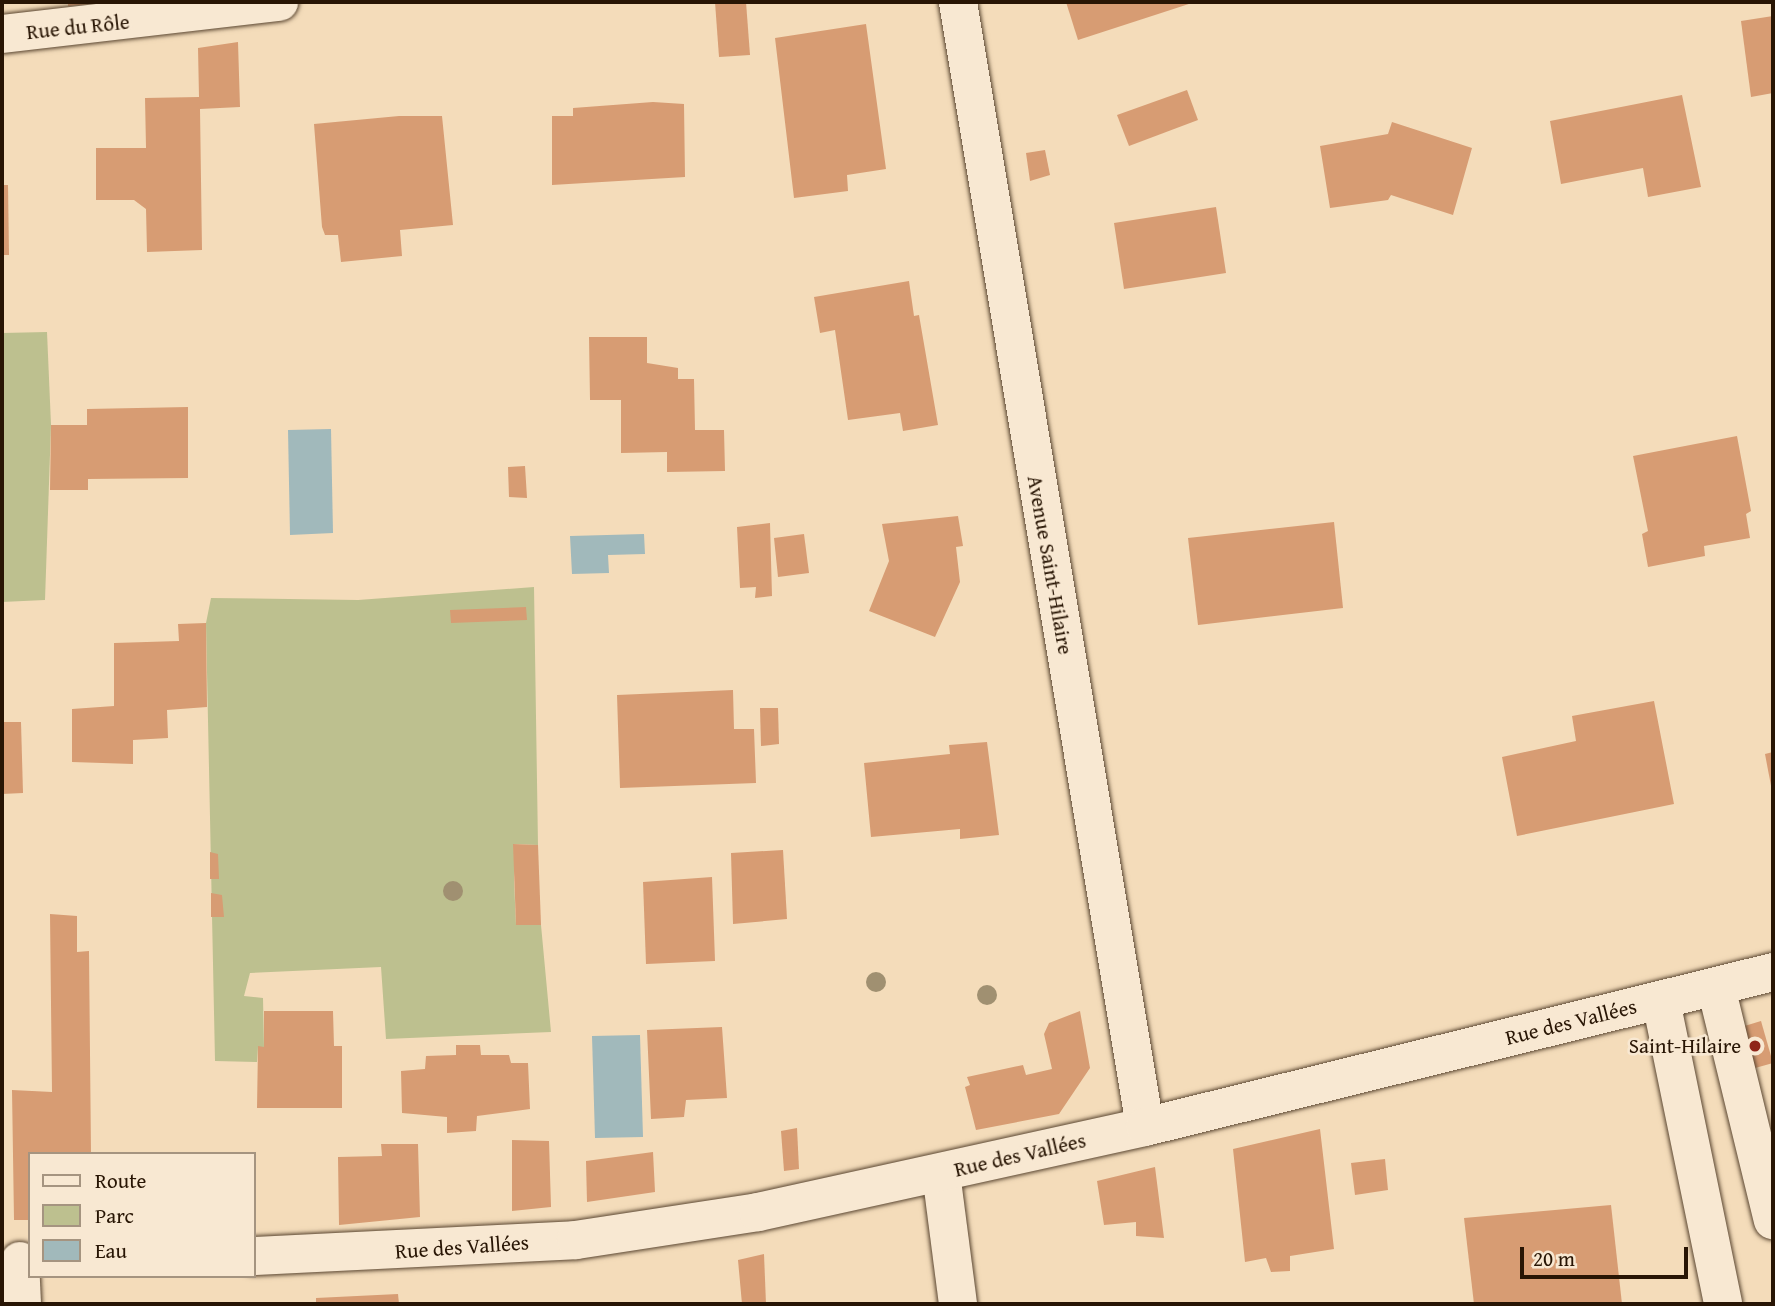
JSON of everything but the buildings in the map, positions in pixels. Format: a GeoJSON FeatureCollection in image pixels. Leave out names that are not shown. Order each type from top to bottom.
{"type":"FeatureCollection","features":[{"type":"Feature","properties":{"kind":"street","name":"Rue du Rôle"},"geometry":{"type":"LineString","coordinates":[[2,34],[279,2]]}},
{"type":"Feature","properties":{"kind":"street","name":"Avenue Saint-Hilaire"},"geometry":{"type":"LineString","coordinates":[[958,2],[1145,1127]]}},
{"type":"Feature","properties":{"kind":"street","name":"Rue des Vallées"},"geometry":{"type":"LineString","coordinates":[[256,1256],[576,1240],[758,1212],[1145,1127],[1773,972]]}},
{"type":"Feature","properties":{"kind":"street"},"geometry":{"type":"LineString","coordinates":[[1716,986],[1773,1220]]}},
{"type":"Feature","properties":{"kind":"street"},"geometry":{"type":"LineString","coordinates":[[1661,1001],[1723,1304]]}},
{"type":"Feature","properties":{"kind":"street"},"geometry":{"type":"LineString","coordinates":[[941,1173],[958,1304]]}},
{"type":"Feature","properties":{"kind":"street"},"geometry":{"type":"LineString","coordinates":[[17,1261],[22,1304]]}},
{"type":"Feature","properties":{"kind":"green space"},"geometry":{"type":"Polygon","coordinates":[[[47,332],[51,425],[45,600],[2,602],[2,333],[47,332]]]}},
{"type":"Feature","properties":{"kind":"green space"},"geometry":{"type":"Polygon","coordinates":[[[534,587],[538,845],[514,844],[514,880],[516,925],[541,925],[551,1032],[386,1039],[381,967],[250,973],[244,996],[263,998],[264,1047],[258,1047],[257,1062],[215,1061],[206,623],[211,598],[358,600],[534,587]]]}},
{"type":"Feature","properties":{"kind":"water"},"geometry":{"type":"Polygon","coordinates":[[[331,429],[333,533],[290,535],[288,430],[331,429]]]}},
{"type":"Feature","properties":{"kind":"water"},"geometry":{"type":"Polygon","coordinates":[[[644,534],[645,554],[608,555],[609,573],[572,574],[570,536],[644,534]]]}},
{"type":"Feature","properties":{"kind":"water"},"geometry":{"type":"Polygon","coordinates":[[[640,1035],[643,1137],[595,1138],[592,1036],[640,1035]]]}},
{"type":"Feature","properties":{"kind":"place","name":"Saint-Hilaire"},"geometry":{"type":"Point","coordinates":[1755,1046]}}]}
